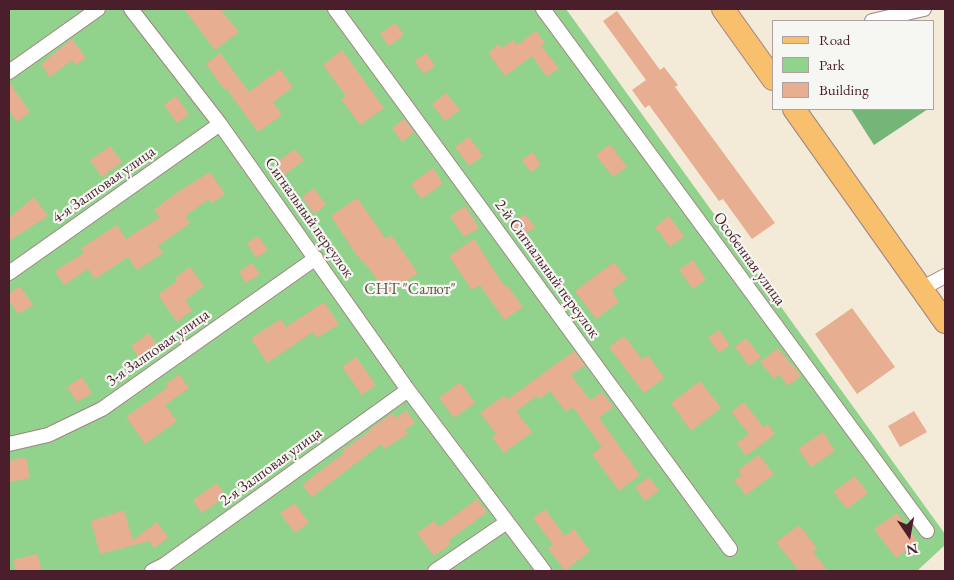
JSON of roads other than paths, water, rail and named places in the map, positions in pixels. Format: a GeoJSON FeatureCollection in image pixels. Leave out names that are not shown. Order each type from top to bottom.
{"type":"FeatureCollection","features":[{"type":"Feature","properties":{"kind":"main road"},"geometry":{"type":"LineString","coordinates":[[723,9],[769,68]]}},
{"type":"Feature","properties":{"kind":"main road"},"geometry":{"type":"LineString","coordinates":[[795,110],[945,322]]}},
{"type":"Feature","properties":{"kind":"street"},"geometry":{"type":"LineString","coordinates":[[9,72],[98,9]]}},
{"type":"Feature","properties":{"kind":"street","name":"Сигнальный переулок"},"geometry":{"type":"LineString","coordinates":[[131,9],[220,124],[408,390],[544,571]]}},
{"type":"Feature","properties":{"kind":"street","name":"2-й Сигнальный переулок"},"geometry":{"type":"LineString","coordinates":[[335,9],[730,549]]}},
{"type":"Feature","properties":{"kind":"street","name":"Особенная улица"},"geometry":{"type":"LineString","coordinates":[[543,9],[927,531]]}},
{"type":"Feature","properties":{"kind":"street"},"geometry":{"type":"LineString","coordinates":[[876,20],[924,9]]}},
{"type":"Feature","properties":{"kind":"street","name":"4-я Залповая улица"},"geometry":{"type":"LineString","coordinates":[[9,273],[220,124]]}},
{"type":"Feature","properties":{"kind":"street","name":"3-я Залповая улица"},"geometry":{"type":"LineString","coordinates":[[9,444],[48,435],[102,409],[316,258]]}},
{"type":"Feature","properties":{"kind":"street"},"geometry":{"type":"LineString","coordinates":[[921,288],[945,276]]}},
{"type":"Feature","properties":{"kind":"street","name":"2-я Залповая улица"},"geometry":{"type":"LineString","coordinates":[[152,571],[164,565],[408,390]]}},
{"type":"Feature","properties":{"kind":"street"},"geometry":{"type":"LineString","coordinates":[[435,571],[507,522]]}},
{"type":"Feature","properties":{"kind":"park label","name":"СНТ \"Салют\""},"geometry":{"type":"Point","coordinates":[410,290]}}]}
